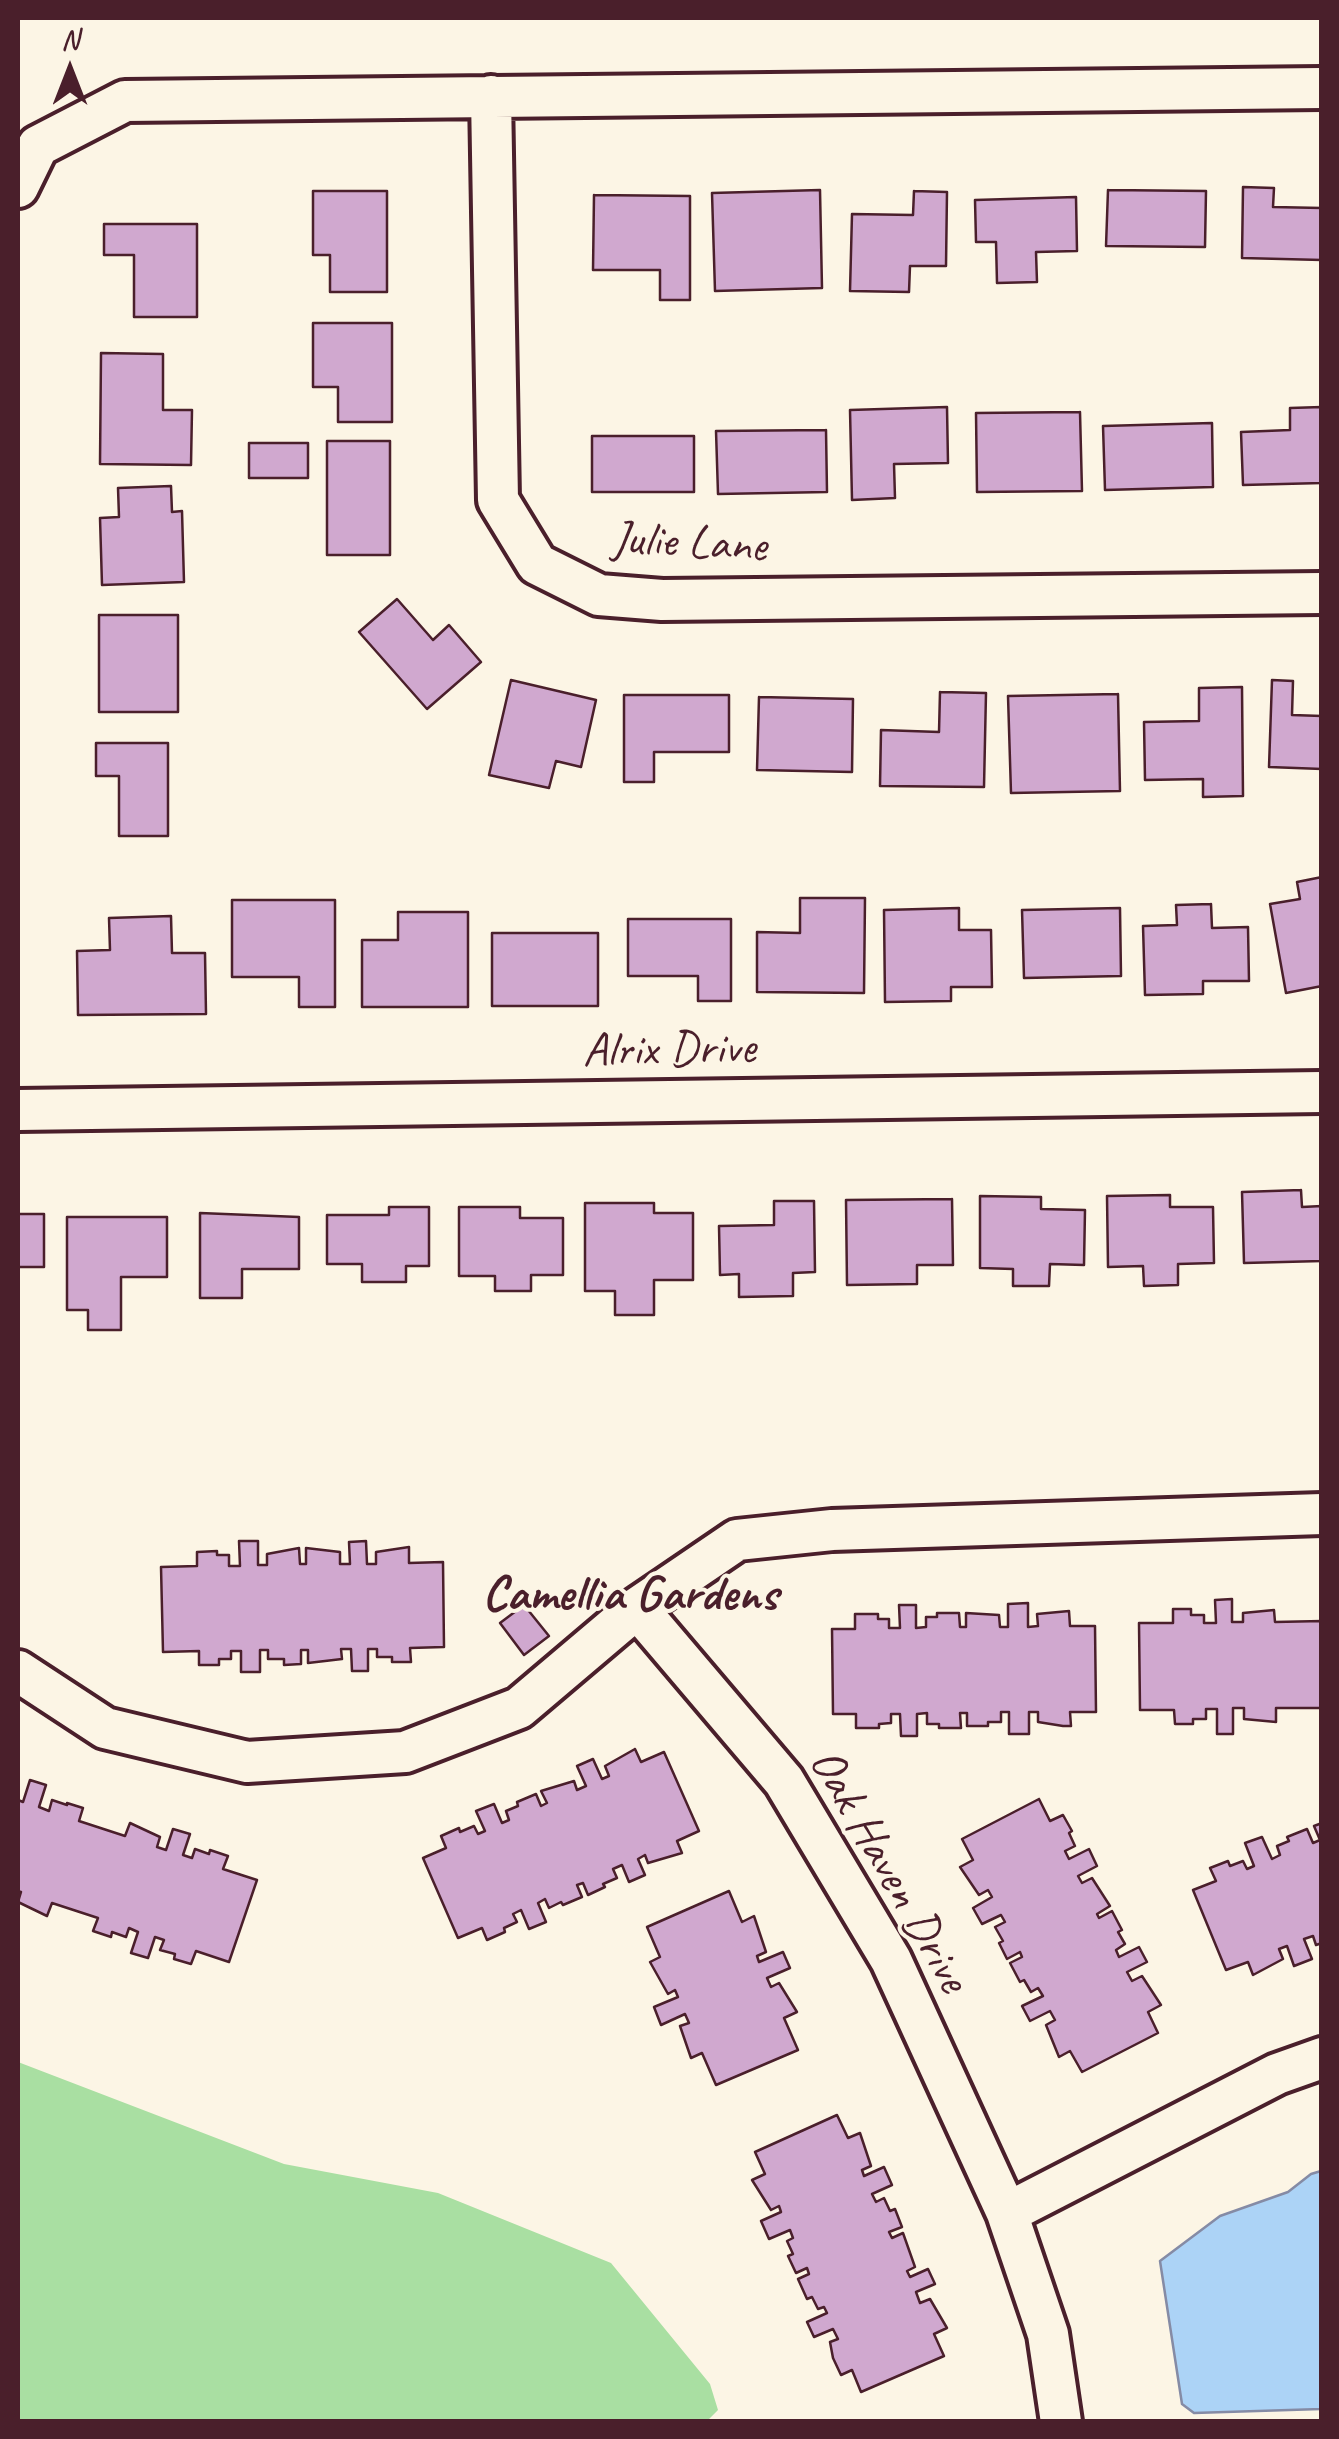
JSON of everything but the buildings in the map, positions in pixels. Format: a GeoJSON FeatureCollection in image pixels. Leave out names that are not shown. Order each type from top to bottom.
{"type":"FeatureCollection","features":[{"type":"Feature","properties":{"kind":"street"},"geometry":{"type":"LineString","coordinates":[[18,187],[38,146],[126,101],[1322,88]]}},
{"type":"Feature","properties":{"kind":"street","name":"Julie Lane"},"geometry":{"type":"LineString","coordinates":[[490,96],[498,500],[537,564],[599,595],[662,600],[1322,593]]}},
{"type":"Feature","properties":{"kind":"street","name":"Alrix Drive"},"geometry":{"type":"LineString","coordinates":[[18,1110],[1322,1092]]}},
{"type":"Feature","properties":{"kind":"street"},"geometry":{"type":"LineString","coordinates":[[18,1671],[105,1728],[246,1762],[406,1752],[519,1708],[637,1608],[737,1540],[832,1530],[1322,1514]]}},
{"type":"Feature","properties":{"kind":"street","name":"Oak Haven Drive"},"geometry":{"type":"LineString","coordinates":[[637,1608],[784,1781],[891,1960],[1007,2213],[1048,2334],[1061,2422]]}},
{"type":"Feature","properties":{"kind":"street"},"geometry":{"type":"LineString","coordinates":[[1007,2213],[1276,2074],[1322,2058]]}},
{"type":"Feature","properties":{"kind":"green space"},"geometry":{"type":"Polygon","coordinates":[[[18,2062],[284,2164],[438,2193],[611,2263],[710,2384],[718,2410],[706,2422],[18,2421],[18,2062]]]}},
{"type":"Feature","properties":{"kind":"water"},"geometry":{"type":"Polygon","coordinates":[[[1321,2171],[1321,2409],[1194,2413],[1182,2404],[1160,2261],[1220,2216],[1288,2192],[1321,2171]]]}},
{"type":"Feature","properties":{"kind":"district","name":"Camellia Gardens"},"geometry":{"type":"Point","coordinates":[630,1596]}}]}
